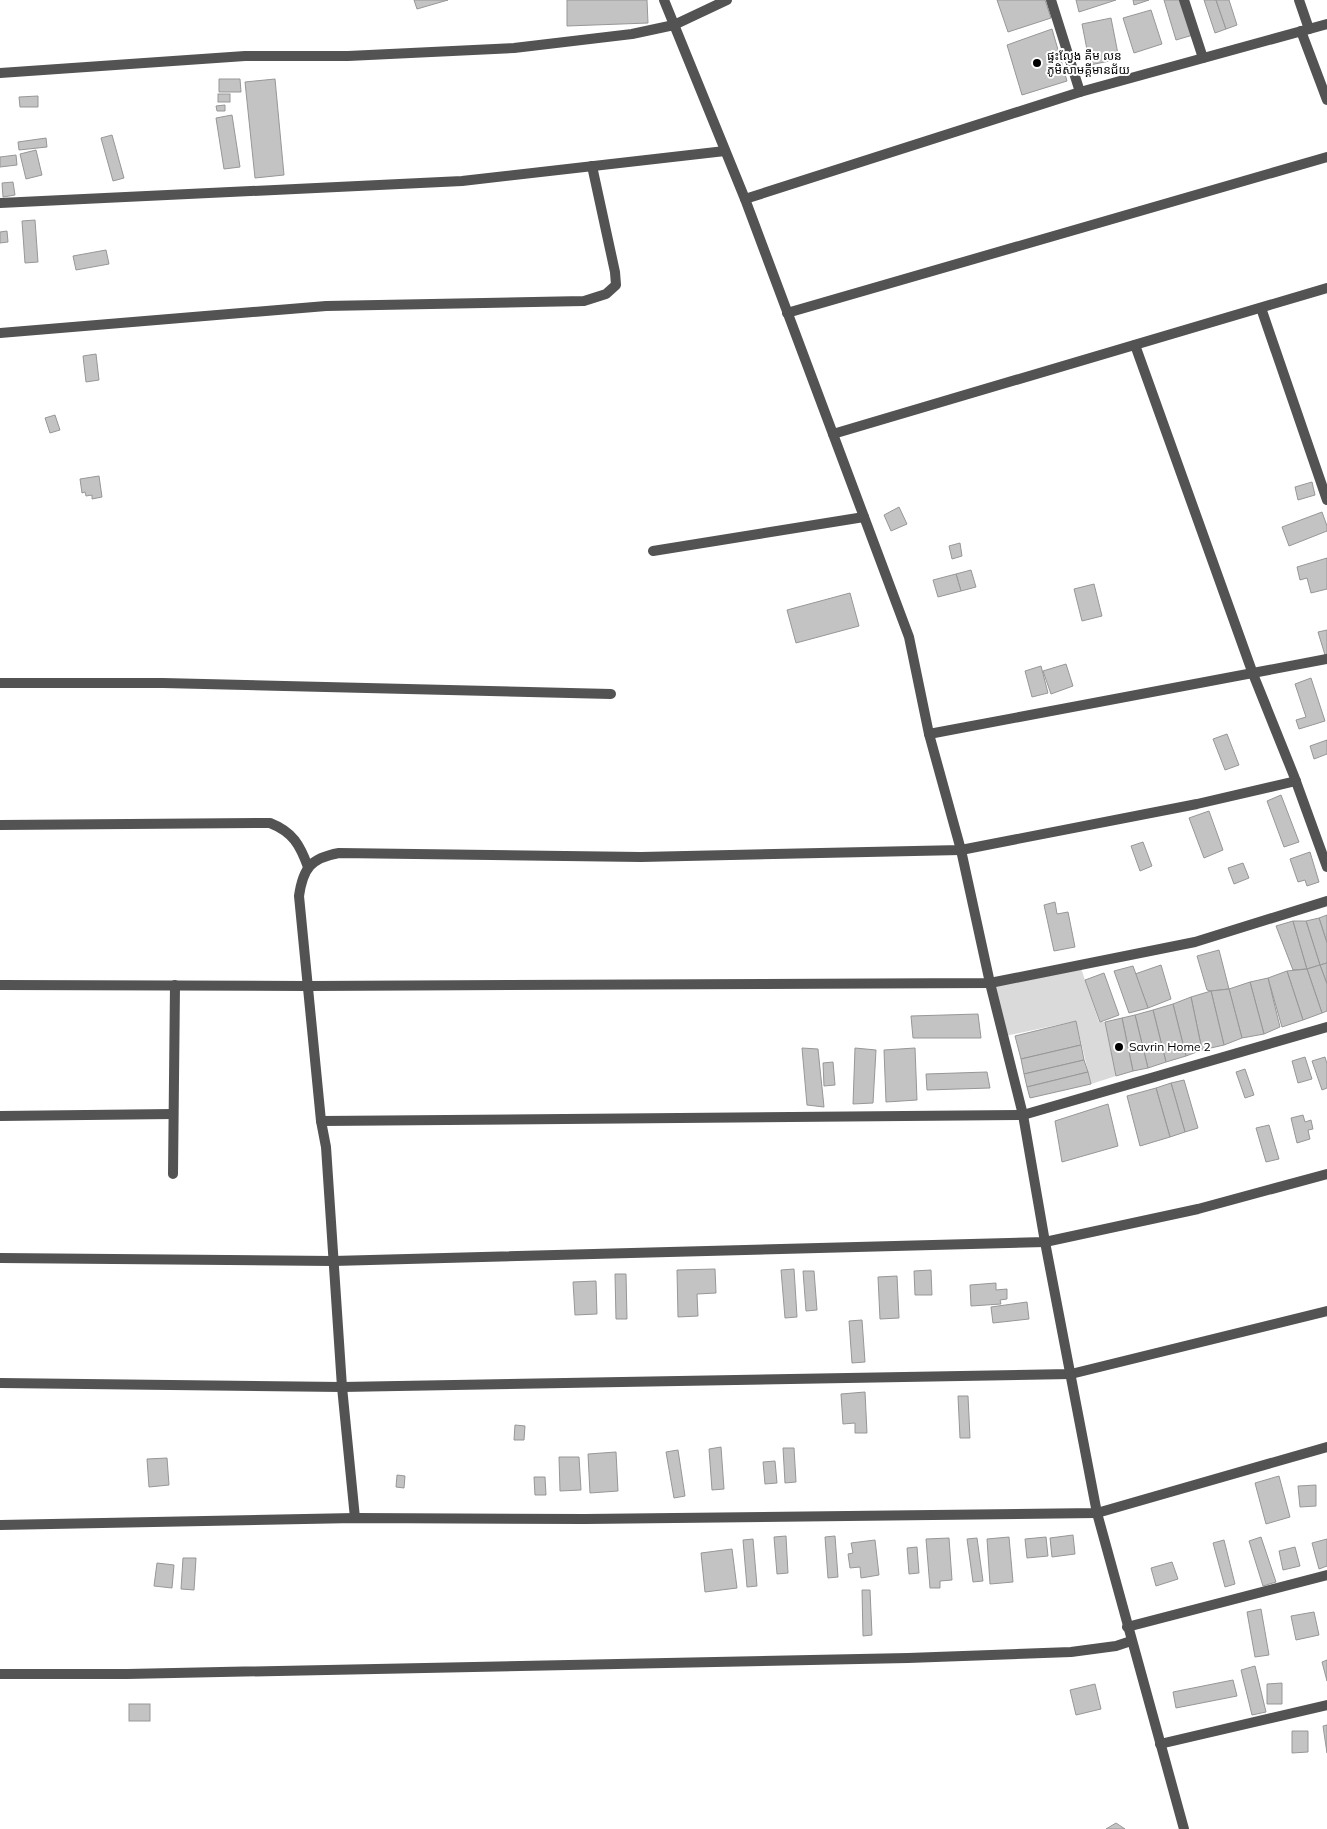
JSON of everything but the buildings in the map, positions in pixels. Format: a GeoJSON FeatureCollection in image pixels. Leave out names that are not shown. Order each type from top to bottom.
{"type":"FeatureCollection","features":[{"type":"Feature","properties":{"kind":"street"},"geometry":{"type":"LineString","coordinates":[[664,0],[744,199],[909,637],[929,734],[961,850],[990,983],[1022,1115],[1097,1513],[1127,1628],[1184,1829]]}},
{"type":"Feature","properties":{"kind":"street"},"geometry":{"type":"LineString","coordinates":[[0,73],[245,56],[348,56],[514,48],[632,34],[674,26],[727,0]]}},
{"type":"Feature","properties":{"kind":"street"},"geometry":{"type":"LineString","coordinates":[[1051,0],[1080,92]]}},
{"type":"Feature","properties":{"kind":"street"},"geometry":{"type":"LineString","coordinates":[[1184,0],[1203,58]]}},
{"type":"Feature","properties":{"kind":"street"},"geometry":{"type":"LineString","coordinates":[[1299,0],[1305,30],[1327,100]]}},
{"type":"Feature","properties":{"kind":"street"},"geometry":{"type":"LineString","coordinates":[[744,199],[1080,92],[1327,24]]}},
{"type":"Feature","properties":{"kind":"street"},"geometry":{"type":"LineString","coordinates":[[0,203],[462,181],[725,151]]}},
{"type":"Feature","properties":{"kind":"street"},"geometry":{"type":"LineString","coordinates":[[787,313],[1327,157]]}},
{"type":"Feature","properties":{"kind":"street"},"geometry":{"type":"LineString","coordinates":[[0,333],[326,306],[584,301],[606,294],[616,285],[615,272],[592,166]]}},
{"type":"Feature","properties":{"kind":"street"},"geometry":{"type":"LineString","coordinates":[[833,434],[1327,288]]}},
{"type":"Feature","properties":{"kind":"street"},"geometry":{"type":"LineString","coordinates":[[1261,308],[1327,500]]}},
{"type":"Feature","properties":{"kind":"street"},"geometry":{"type":"LineString","coordinates":[[1135,345],[1252,674],[1296,781],[1327,867]]}},
{"type":"Feature","properties":{"kind":"street"},"geometry":{"type":"LineString","coordinates":[[653,551],[864,517]]}},
{"type":"Feature","properties":{"kind":"street"},"geometry":{"type":"LineString","coordinates":[[929,734],[1327,659]]}},
{"type":"Feature","properties":{"kind":"street"},"geometry":{"type":"LineString","coordinates":[[0,683],[163,683],[611,694]]}},
{"type":"Feature","properties":{"kind":"street"},"geometry":{"type":"LineString","coordinates":[[355,1518],[342,1387],[326,1147],[321,1121],[299,896],[302,880],[308,867],[316,860],[339,853],[641,857],[961,850],[1197,804],[1296,781]]}},
{"type":"Feature","properties":{"kind":"street"},"geometry":{"type":"LineString","coordinates":[[0,825],[270,823],[288,831],[303,851],[308,867]]}},
{"type":"Feature","properties":{"kind":"street"},"geometry":{"type":"LineString","coordinates":[[0,984],[308,986],[990,983],[1195,942],[1327,901]]}},
{"type":"Feature","properties":{"kind":"street"},"geometry":{"type":"LineString","coordinates":[[173,1174],[175,985]]}},
{"type":"Feature","properties":{"kind":"street"},"geometry":{"type":"LineString","coordinates":[[321,1121],[1022,1115],[1327,1027]]}},
{"type":"Feature","properties":{"kind":"street"},"geometry":{"type":"LineString","coordinates":[[0,1116],[174,1114]]}},
{"type":"Feature","properties":{"kind":"street"},"geometry":{"type":"LineString","coordinates":[[0,1258],[333,1261],[1045,1242],[1198,1209],[1327,1174]]}},
{"type":"Feature","properties":{"kind":"street"},"geometry":{"type":"LineString","coordinates":[[0,1383],[342,1387],[1072,1374],[1327,1311]]}},
{"type":"Feature","properties":{"kind":"street"},"geometry":{"type":"LineString","coordinates":[[0,1525],[355,1518],[585,1519],[1097,1513],[1327,1447]]}},
{"type":"Feature","properties":{"kind":"street"},"geometry":{"type":"LineString","coordinates":[[1127,1628],[1327,1575]]}},
{"type":"Feature","properties":{"kind":"street"},"geometry":{"type":"LineString","coordinates":[[0,1674],[126,1674],[908,1658],[1071,1652],[1116,1646],[1131,1641]]}},
{"type":"Feature","properties":{"kind":"street"},"geometry":{"type":"LineString","coordinates":[[1160,1744],[1327,1705]]}},
{"type":"Feature","properties":{"kind":"shaded area"},"geometry":{"type":"Polygon","coordinates":[[[1080,965],[1099,1022],[1105,1022],[1116,1076],[1091,1084],[1076,1021],[1005,1036],[990,983],[1080,965]]]}},
{"type":"Feature","properties":{"kind":"place","name":"ផ្ទះល្វែង គឹម លន ភូមិសាមគ្គីមានជ័យ"},"geometry":{"type":"Point","coordinates":[1037,63]}},
{"type":"Feature","properties":{"kind":"place","name":"Savrin Home 2"},"geometry":{"type":"Point","coordinates":[1119,1047]}}]}
